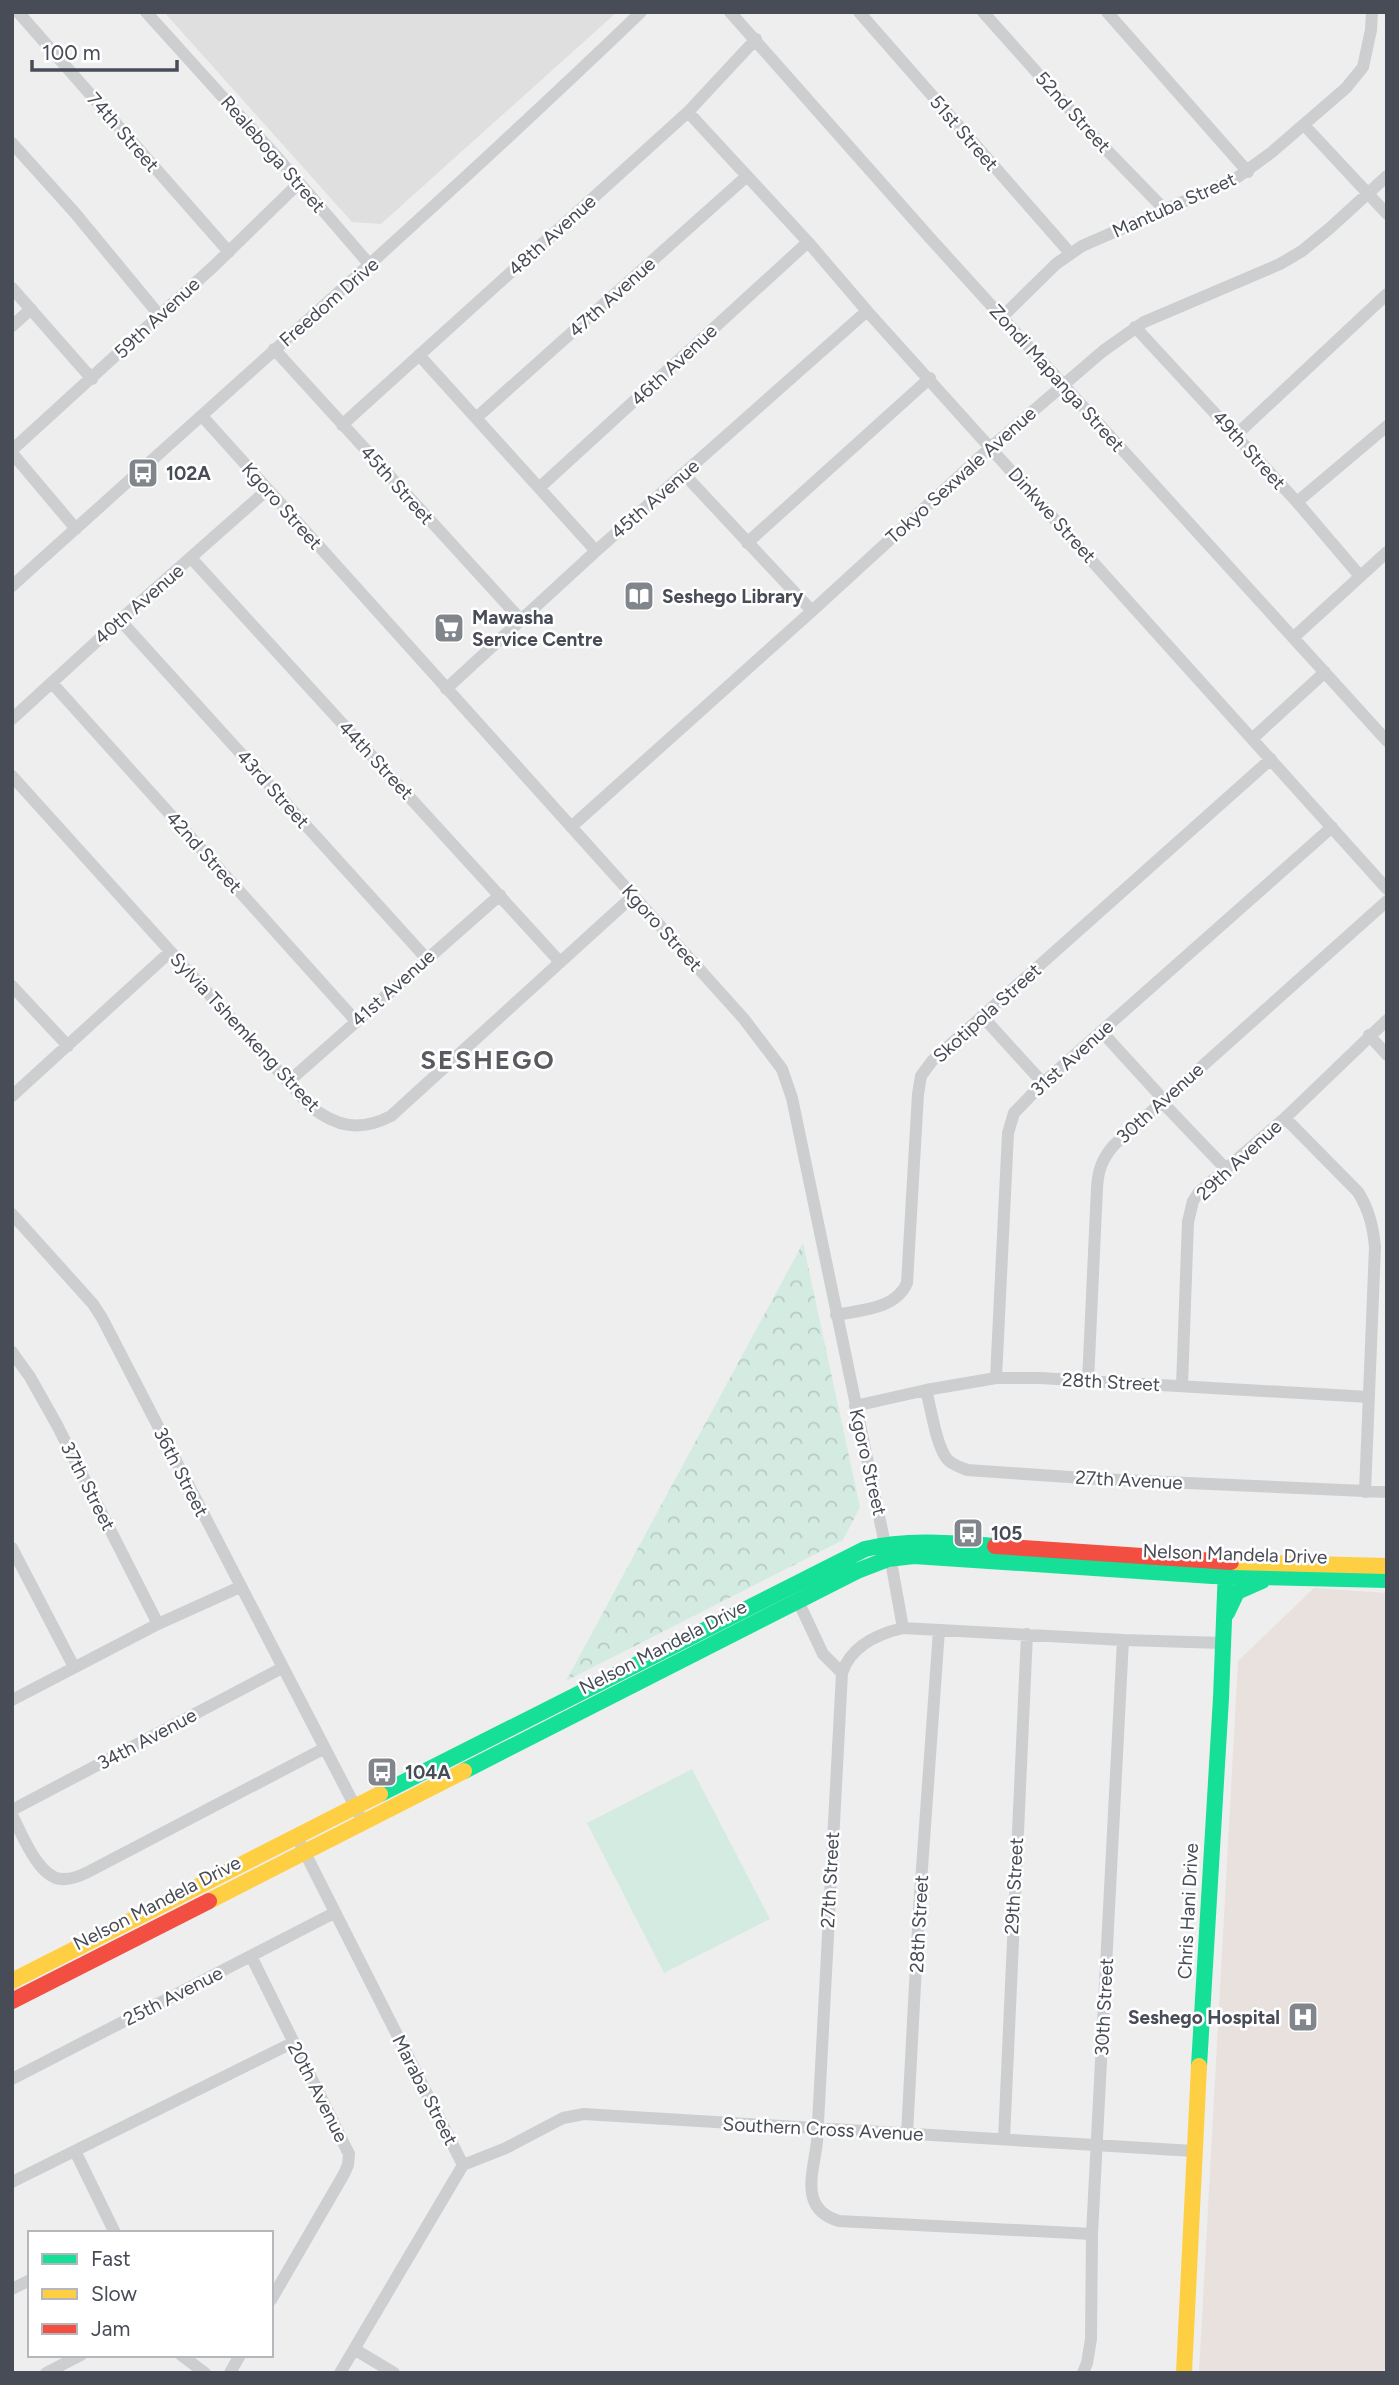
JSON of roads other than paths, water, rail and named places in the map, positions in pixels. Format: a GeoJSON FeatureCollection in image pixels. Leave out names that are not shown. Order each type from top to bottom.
{"type":"FeatureCollection","features":[{"type":"Feature","properties":{"kind":"main road","name":"Nelson Mandela Drive"},"geometry":{"type":"LineString","coordinates":[[12,2001],[857,1571],[887,1552]]}},
{"type":"Feature","properties":{"kind":"main road","name":"Nelson Mandela Drive"},"geometry":{"type":"LineString","coordinates":[[12,1981],[845,1558],[887,1552],[915,1556],[1226,1569],[1387,1566]]}},
{"type":"Feature","properties":{"kind":"main road","name":"Nelson Mandela Drive"},"geometry":{"type":"LineString","coordinates":[[1226,1569],[1271,1578],[1387,1580]]}},
{"type":"Feature","properties":{"kind":"main road","name":"Chris Hani Drive"},"geometry":{"type":"LineString","coordinates":[[1184,2373],[1226,1569]]}},
{"type":"Feature","properties":{"kind":"main road"},"geometry":{"type":"LineString","coordinates":[[1223,1635],[1231,1600],[1237,1592],[1271,1578]]}},
{"type":"Feature","properties":{"kind":"main road"},"geometry":{"type":"LineString","coordinates":[[12,1966],[35,1971]]}},
{"type":"Feature","properties":{"kind":"street","name":"74th Street"},"geometry":{"type":"LineString","coordinates":[[18,12],[229,252]]}},
{"type":"Feature","properties":{"kind":"street","name":"Realeboga Street"},"geometry":{"type":"LineString","coordinates":[[146,12],[370,265]]}},
{"type":"Feature","properties":{"kind":"street","name":"Freedom Drive"},"geometry":{"type":"LineString","coordinates":[[12,586],[370,265],[640,12]]}},
{"type":"Feature","properties":{"kind":"street","name":"Zondi Mapanga Street"},"geometry":{"type":"LineString","coordinates":[[730,12],[868,169],[1387,741]]}},
{"type":"Feature","properties":{"kind":"street","name":"51st Street"},"geometry":{"type":"LineString","coordinates":[[859,12],[1070,253]]}},
{"type":"Feature","properties":{"kind":"street","name":"52nd Street"},"geometry":{"type":"LineString","coordinates":[[983,12],[1096,139],[1165,210]]}},
{"type":"Feature","properties":{"kind":"street"},"geometry":{"type":"LineString","coordinates":[[1107,12],[1248,172]]}},
{"type":"Feature","properties":{"kind":"street","name":"Mantuba Street"},"geometry":{"type":"LineString","coordinates":[[1002,317],[1070,253],[1088,242],[1248,172],[1346,88],[1363,67],[1372,12]]}},
{"type":"Feature","properties":{"kind":"street","name":"48th Avenue"},"geometry":{"type":"LineString","coordinates":[[342,425],[688,112],[756,39]]}},
{"type":"Feature","properties":{"kind":"street","name":"Dinkwe Street"},"geometry":{"type":"LineString","coordinates":[[688,112],[808,242],[1387,889]]}},
{"type":"Feature","properties":{"kind":"street"},"geometry":{"type":"LineString","coordinates":[[1304,125],[1387,214]]}},
{"type":"Feature","properties":{"kind":"street"},"geometry":{"type":"LineString","coordinates":[[12,143],[75,213],[160,316]]}},
{"type":"Feature","properties":{"kind":"street","name":"47th Avenue"},"geometry":{"type":"LineString","coordinates":[[476,418],[747,176]]}},
{"type":"Feature","properties":{"kind":"street","name":"Tokyo Sexwale Avenue"},"geometry":{"type":"LineString","coordinates":[[571,827],[1063,384],[1135,327],[1280,264],[1302,251],[1387,176]]}},
{"type":"Feature","properties":{"kind":"street","name":"59th Avenue"},"geometry":{"type":"LineString","coordinates":[[12,451],[229,252],[299,183]]}},
{"type":"Feature","properties":{"kind":"street","name":"46th Avenue"},"geometry":{"type":"LineString","coordinates":[[539,488],[808,242]]}},
{"type":"Feature","properties":{"kind":"street"},"geometry":{"type":"LineString","coordinates":[[12,288],[92,379]]}},
{"type":"Feature","properties":{"kind":"street"},"geometry":{"type":"LineString","coordinates":[[1236,435],[1387,294]]}},
{"type":"Feature","properties":{"kind":"street"},"geometry":{"type":"LineString","coordinates":[[12,326],[31,309]]}},
{"type":"Feature","properties":{"kind":"street","name":"45th Avenue"},"geometry":{"type":"LineString","coordinates":[[446,689],[596,551],[867,311]]}},
{"type":"Feature","properties":{"kind":"street","name":"49th Street"},"geometry":{"type":"LineString","coordinates":[[1135,327],[1297,502],[1360,576]]}},
{"type":"Feature","properties":{"kind":"street","name":"45th Street"},"geometry":{"type":"LineString","coordinates":[[274,349],[520,620]]}},
{"type":"Feature","properties":{"kind":"street"},"geometry":{"type":"LineString","coordinates":[[419,355],[596,551]]}},
{"type":"Feature","properties":{"kind":"street"},"geometry":{"type":"LineString","coordinates":[[747,543],[930,378]]}},
{"type":"Feature","properties":{"kind":"street","name":"Kgoro Street"},"geometry":{"type":"LineString","coordinates":[[202,416],[753,1029],[782,1069],[792,1098],[903,1628]]}},
{"type":"Feature","properties":{"kind":"street"},"geometry":{"type":"LineString","coordinates":[[1297,502],[1387,426]]}},
{"type":"Feature","properties":{"kind":"street"},"geometry":{"type":"LineString","coordinates":[[12,451],[76,529]]}},
{"type":"Feature","properties":{"kind":"street"},"geometry":{"type":"LineString","coordinates":[[684,474],[812,611]]}},
{"type":"Feature","properties":{"kind":"street","name":"40th Avenue"},"geometry":{"type":"LineString","coordinates":[[12,719],[267,490]]}},
{"type":"Feature","properties":{"kind":"street"},"geometry":{"type":"LineString","coordinates":[[1294,637],[1387,552]]}},
{"type":"Feature","properties":{"kind":"street","name":"44th Street"},"geometry":{"type":"LineString","coordinates":[[191,559],[560,962]]}},
{"type":"Feature","properties":{"kind":"street","name":"43rd Street"},"geometry":{"type":"LineString","coordinates":[[120,620],[426,958]]}},
{"type":"Feature","properties":{"kind":"street"},"geometry":{"type":"LineString","coordinates":[[1253,738],[1325,672]]}},
{"type":"Feature","properties":{"kind":"street","name":"42nd Street"},"geometry":{"type":"LineString","coordinates":[[52,683],[356,1021]]}},
{"type":"Feature","properties":{"kind":"street","name":"Skotipola Street"},"geometry":{"type":"LineString","coordinates":[[836,1315],[887,1304],[904,1290],[909,1271],[919,1081],[932,1061],[1271,759]]}},
{"type":"Feature","properties":{"kind":"street","name":"Sylvia Tshemkeng Street"},"geometry":{"type":"LineString","coordinates":[[12,776],[310,1106],[324,1117],[354,1126],[369,1126],[391,1116],[634,896]]}},
{"type":"Feature","properties":{"kind":"street","name":"31st Avenue"},"geometry":{"type":"LineString","coordinates":[[996,1378],[1009,1124],[1021,1104],[1332,827]]}},
{"type":"Feature","properties":{"kind":"street","name":"41st Avenue"},"geometry":{"type":"LineString","coordinates":[[288,1082],[500,895]]}},
{"type":"Feature","properties":{"kind":"street","name":"30th Avenue"},"geometry":{"type":"LineString","coordinates":[[1088,1381],[1098,1168],[1104,1156],[1387,901]]}},
{"type":"Feature","properties":{"kind":"street"},"geometry":{"type":"LineString","coordinates":[[12,1096],[170,952]]}},
{"type":"Feature","properties":{"kind":"street"},"geometry":{"type":"LineString","coordinates":[[12,986],[68,1046]]}},
{"type":"Feature","properties":{"kind":"street"},"geometry":{"type":"LineString","coordinates":[[982,1016],[1043,1083]]}},
{"type":"Feature","properties":{"kind":"street","name":"29th Avenue"},"geometry":{"type":"LineString","coordinates":[[1182,1386],[1190,1211],[1199,1192],[1285,1118],[1387,1020]]}},
{"type":"Feature","properties":{"kind":"street"},"geometry":{"type":"LineString","coordinates":[[1102,1032],[1226,1169]]}},
{"type":"Feature","properties":{"kind":"street"},"geometry":{"type":"LineString","coordinates":[[1369,1035],[1387,1055]]}},
{"type":"Feature","properties":{"kind":"street"},"geometry":{"type":"LineString","coordinates":[[1285,1118],[1358,1192],[1373,1224],[1375,1247],[1365,1492]]}},
{"type":"Feature","properties":{"kind":"street","name":"36th Street"},"geometry":{"type":"LineString","coordinates":[[12,1214],[93,1304],[102,1318],[363,1822]]}},
{"type":"Feature","properties":{"kind":"street","name":"37th Street"},"geometry":{"type":"LineString","coordinates":[[12,1352],[30,1377],[57,1425],[158,1624]]}},
{"type":"Feature","properties":{"kind":"street","name":"28th Street"},"geometry":{"type":"LineString","coordinates":[[855,1406],[996,1378],[1369,1397]]}},
{"type":"Feature","properties":{"kind":"street","name":"27th Avenue"},"geometry":{"type":"LineString","coordinates":[[926,1390],[947,1459],[955,1466],[967,1470],[1387,1492]]}},
{"type":"Feature","properties":{"kind":"street"},"geometry":{"type":"LineString","coordinates":[[12,1548],[74,1667]]}},
{"type":"Feature","properties":{"kind":"street"},"geometry":{"type":"LineString","coordinates":[[12,1700],[158,1624],[240,1587]]}},
{"type":"Feature","properties":{"kind":"street"},"geometry":{"type":"LineString","coordinates":[[798,1601],[823,1654],[842,1673],[848,1659],[859,1647],[884,1633],[903,1628],[1123,1640],[1223,1635]]}},
{"type":"Feature","properties":{"kind":"street","name":"28th Street"},"geometry":{"type":"LineString","coordinates":[[908,2134],[920,1896],[939,1630]]}},
{"type":"Feature","properties":{"kind":"street","name":"29th Street"},"geometry":{"type":"LineString","coordinates":[[1004,2139],[1027,1634]]}},
{"type":"Feature","properties":{"kind":"street","name":"30th Street"},"geometry":{"type":"LineString","coordinates":[[1083,2373],[1091,2339],[1092,2234],[1123,1640]]}},
{"type":"Feature","properties":{"kind":"street","name":"34th Avenue"},"geometry":{"type":"LineString","coordinates":[[12,1810],[282,1668]]}},
{"type":"Feature","properties":{"kind":"street","name":"27th Street"},"geometry":{"type":"LineString","coordinates":[[842,1673],[818,2130],[811,2194],[816,2206],[831,2218],[850,2221],[1092,2234]]}},
{"type":"Feature","properties":{"kind":"street"},"geometry":{"type":"LineString","coordinates":[[12,1815],[44,1872],[60,1879],[71,1879],[325,1748]]}},
{"type":"Feature","properties":{"kind":"street","name":"Maraba Street"},"geometry":{"type":"LineString","coordinates":[[297,1837],[463,2165],[340,2373]]}},
{"type":"Feature","properties":{"kind":"street","name":"25th Avenue"},"geometry":{"type":"LineString","coordinates":[[12,2079],[334,1913]]}},
{"type":"Feature","properties":{"kind":"street","name":"20th Avenue"},"geometry":{"type":"LineString","coordinates":[[251,1956],[292,2043],[346,2146],[349,2160],[344,2174],[273,2297]]}},
{"type":"Feature","properties":{"kind":"street"},"geometry":{"type":"LineString","coordinates":[[12,2182],[292,2043]]}},
{"type":"Feature","properties":{"kind":"street","name":"Southern Cross Avenue"},"geometry":{"type":"LineString","coordinates":[[463,2165],[506,2148],[554,2122],[575,2115],[1194,2151]]}},
{"type":"Feature","properties":{"kind":"street"},"geometry":{"type":"LineString","coordinates":[[75,2151],[114,2231]]}},
{"type":"Feature","properties":{"kind":"street"},"geometry":{"type":"LineString","coordinates":[[12,2289],[28,2281]]}},
{"type":"Feature","properties":{"kind":"street"},"geometry":{"type":"LineString","coordinates":[[354,2349],[394,2373]]}},
{"type":"Feature","properties":{"kind":"street"},"geometry":{"type":"LineString","coordinates":[[46,2373],[76,2357]]}},
{"type":"Feature","properties":{"kind":"street"},"geometry":{"type":"LineString","coordinates":[[184,2357],[205,2373]]}},
{"type":"Feature","properties":{"kind":"street"},"geometry":{"type":"LineString","coordinates":[[230,2373],[239,2357]]}},
{"type":"Feature","properties":{"kind":"place","name":"102A"},"geometry":{"type":"Point","coordinates":[143,473]}},
{"type":"Feature","properties":{"kind":"place","name":"Seshego Library"},"geometry":{"type":"Point","coordinates":[639,596]}},
{"type":"Feature","properties":{"kind":"place","name":"Mawasha Service Centre"},"geometry":{"type":"Point","coordinates":[449,628]}},
{"type":"Feature","properties":{"kind":"place","name":"105"},"geometry":{"type":"Point","coordinates":[968,1533]}},
{"type":"Feature","properties":{"kind":"place","name":"104A"},"geometry":{"type":"Point","coordinates":[382,1772]}},
{"type":"Feature","properties":{"kind":"place","name":"Seshego Hospital"},"geometry":{"type":"Point","coordinates":[1303,2017]}},
{"type":"Feature","properties":{"kind":"district","name":"SESHEGO"},"geometry":{"type":"Point","coordinates":[488,1060]}}]}
